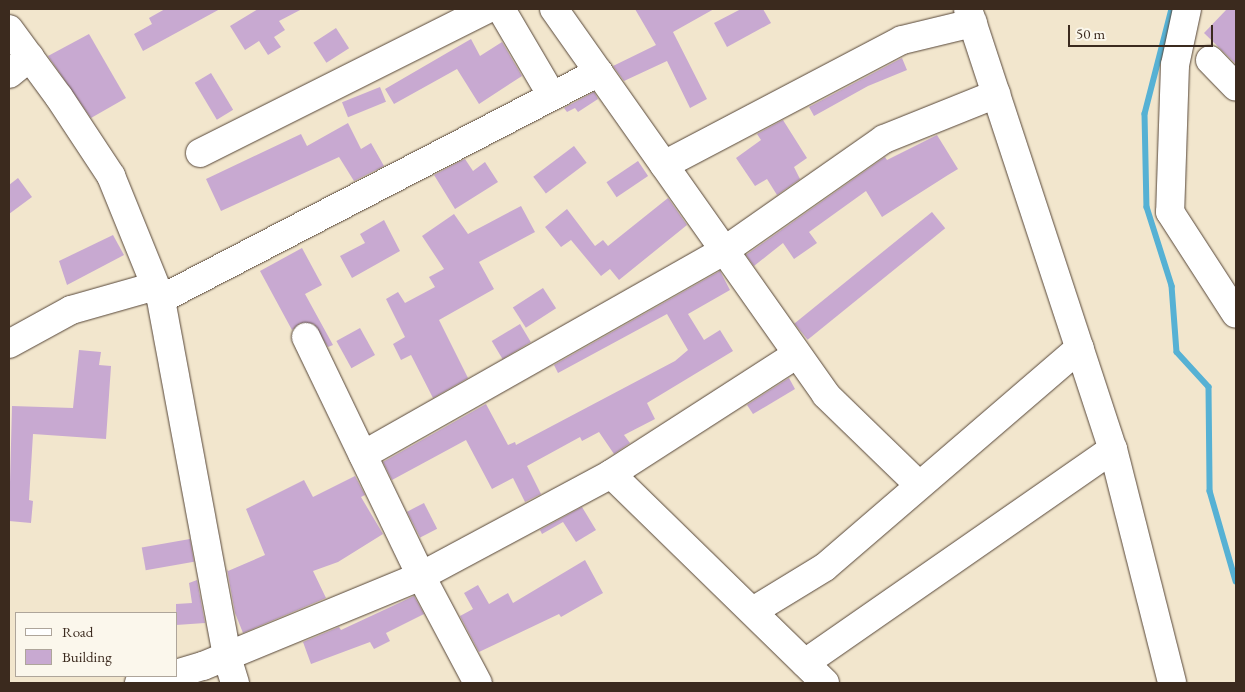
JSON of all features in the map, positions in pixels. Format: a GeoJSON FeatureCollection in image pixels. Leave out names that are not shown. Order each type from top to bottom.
{"type":"FeatureCollection","features":[{"type":"Feature","properties":{"kind":"street"},"geometry":{"type":"LineString","coordinates":[[200,153],[488,9]]}},
{"type":"Feature","properties":{"kind":"street"},"geometry":{"type":"LineString","coordinates":[[501,9],[552,96]]}},
{"type":"Feature","properties":{"kind":"street"},"geometry":{"type":"LineString","coordinates":[[554,9],[826,395],[919,485]]}},
{"type":"Feature","properties":{"kind":"street"},"geometry":{"type":"LineString","coordinates":[[1187,9],[1175,65],[1170,212],[1236,314]]}},
{"type":"Feature","properties":{"kind":"street"},"geometry":{"type":"LineString","coordinates":[[664,165],[902,40],[970,16],[1113,449],[1172,683]]}},
{"type":"Feature","properties":{"kind":"street"},"geometry":{"type":"LineString","coordinates":[[9,29],[19,65],[111,176],[158,292],[227,656],[235,683]]}},
{"type":"Feature","properties":{"kind":"street"},"geometry":{"type":"LineString","coordinates":[[1210,60],[1236,87]]}},
{"type":"Feature","properties":{"kind":"street"},"geometry":{"type":"LineString","coordinates":[[9,344],[71,310],[158,292],[599,72]]}},
{"type":"Feature","properties":{"kind":"street"},"geometry":{"type":"LineString","coordinates":[[363,455],[724,251],[884,139],[996,94]]}},
{"type":"Feature","properties":{"kind":"street"},"geometry":{"type":"LineString","coordinates":[[306,337],[421,576],[478,683]]}},
{"type":"Feature","properties":{"kind":"street"},"geometry":{"type":"LineString","coordinates":[[753,611],[825,567],[1080,348]]}},
{"type":"Feature","properties":{"kind":"street"},"geometry":{"type":"LineString","coordinates":[[178,673],[227,656],[421,576],[611,474],[797,354]]}},
{"type":"Feature","properties":{"kind":"street"},"geometry":{"type":"LineString","coordinates":[[805,663],[1113,449]]}},
{"type":"Feature","properties":{"kind":"street"},"geometry":{"type":"LineString","coordinates":[[611,474],[825,683]]}},
{"type":"Feature","properties":{"kind":"street"},"geometry":{"type":"LineString","coordinates":[[139,683],[164,677]]}},
{"type":"Feature","properties":{"kind":"building"},"geometry":{"type":"Polygon","coordinates":[[[165,9],[220,9],[143,51],[134,34],[152,24],[149,18],[165,9]]]}},
{"type":"Feature","properties":{"kind":"building"},"geometry":{"type":"Polygon","coordinates":[[[258,9],[302,9],[279,21],[285,30],[274,37],[281,47],[268,55],[259,41],[245,50],[230,26],[258,9]]]}},
{"type":"Feature","properties":{"kind":"building"},"geometry":{"type":"Polygon","coordinates":[[[635,9],[714,9],[673,32],[707,99],[690,108],[667,61],[624,81],[613,66],[656,45],[635,9]]]}},
{"type":"Feature","properties":{"kind":"building"},"geometry":{"type":"Polygon","coordinates":[[[741,9],[763,9],[771,23],[727,47],[714,23],[741,9]]]}},
{"type":"Feature","properties":{"kind":"building"},"geometry":{"type":"Polygon","coordinates":[[[1227,9],[1236,9],[1236,64],[1204,33],[1227,9]]]}},
{"type":"Feature","properties":{"kind":"building"},"geometry":{"type":"Polygon","coordinates":[[[336,28],[349,48],[326,63],[313,43],[336,28]]]}},
{"type":"Feature","properties":{"kind":"building"},"geometry":{"type":"Polygon","coordinates":[[[89,34],[126,98],[91,118],[48,56],[89,34]]]}},
{"type":"Feature","properties":{"kind":"building"},"geometry":{"type":"Polygon","coordinates":[[[471,39],[480,56],[502,42],[522,76],[479,104],[457,69],[394,104],[385,89],[471,39]]]}},
{"type":"Feature","properties":{"kind":"building"},"geometry":{"type":"Polygon","coordinates":[[[902,58],[907,70],[868,86],[814,116],[809,107],[902,58]]]}},
{"type":"Feature","properties":{"kind":"building"},"geometry":{"type":"Polygon","coordinates":[[[211,73],[233,110],[217,120],[195,83],[211,73]]]}},
{"type":"Feature","properties":{"kind":"building"},"geometry":{"type":"Polygon","coordinates":[[[380,87],[386,102],[348,117],[342,102],[380,87]]]}},
{"type":"Feature","properties":{"kind":"building"},"geometry":{"type":"Polygon","coordinates":[[[594,92],[598,99],[578,112],[575,108],[567,112],[564,108],[594,92]]]}},
{"type":"Feature","properties":{"kind":"building"},"geometry":{"type":"Polygon","coordinates":[[[783,120],[807,158],[794,167],[800,179],[777,195],[767,179],[755,186],[736,158],[761,140],[757,134],[783,120]]]}},
{"type":"Feature","properties":{"kind":"building"},"geometry":{"type":"Polygon","coordinates":[[[348,123],[361,149],[371,143],[384,166],[354,181],[339,157],[221,211],[206,179],[301,134],[307,146],[348,123]]]}},
{"type":"Feature","properties":{"kind":"building"},"geometry":{"type":"Polygon","coordinates":[[[937,135],[958,169],[882,217],[866,191],[809,232],[817,243],[794,259],[783,243],[754,266],[746,255],[885,157],[887,160],[937,135]]]}},
{"type":"Feature","properties":{"kind":"building"},"geometry":{"type":"Polygon","coordinates":[[[574,146],[587,163],[546,193],[533,177],[574,146]]]}},
{"type":"Feature","properties":{"kind":"building"},"geometry":{"type":"Polygon","coordinates":[[[465,159],[473,171],[485,162],[498,182],[455,209],[434,175],[465,159]]]}},
{"type":"Feature","properties":{"kind":"building"},"geometry":{"type":"Polygon","coordinates":[[[638,161],[648,176],[617,197],[606,182],[638,161]]]}},
{"type":"Feature","properties":{"kind":"building"},"geometry":{"type":"Polygon","coordinates":[[[18,178],[32,197],[9,214],[9,185],[18,178]]]}},
{"type":"Feature","properties":{"kind":"building"},"geometry":{"type":"Polygon","coordinates":[[[668,198],[687,225],[619,280],[610,269],[601,276],[571,240],[561,247],[545,227],[567,209],[595,246],[603,240],[608,246],[668,198]]]}},
{"type":"Feature","properties":{"kind":"building"},"geometry":{"type":"Polygon","coordinates":[[[521,206],[535,232],[479,262],[494,289],[439,320],[468,378],[433,398],[411,355],[401,360],[393,344],[405,337],[386,299],[398,292],[405,303],[435,287],[429,277],[444,269],[422,236],[454,214],[468,234],[521,206]]]}},
{"type":"Feature","properties":{"kind":"building"},"geometry":{"type":"Polygon","coordinates":[[[932,212],[945,228],[808,340],[794,323],[932,212]]]}},
{"type":"Feature","properties":{"kind":"building"},"geometry":{"type":"Polygon","coordinates":[[[384,220],[400,251],[352,278],[340,256],[365,243],[360,234],[384,220]]]}},
{"type":"Feature","properties":{"kind":"building"},"geometry":{"type":"Polygon","coordinates":[[[113,235],[124,255],[67,285],[59,261],[113,235]]]}},
{"type":"Feature","properties":{"kind":"building"},"geometry":{"type":"Polygon","coordinates":[[[302,248],[322,285],[305,294],[333,345],[328,347],[314,324],[300,323],[292,330],[260,271],[302,248]]]}},
{"type":"Feature","properties":{"kind":"building"},"geometry":{"type":"Polygon","coordinates":[[[720,271],[730,290],[688,314],[704,340],[720,330],[733,351],[647,403],[655,419],[624,435],[630,443],[614,454],[599,432],[582,441],[580,437],[527,466],[541,494],[525,502],[513,478],[492,489],[466,440],[392,480],[383,462],[486,404],[508,445],[515,442],[516,445],[675,361],[688,350],[667,314],[558,373],[554,365],[720,271]]]}},
{"type":"Feature","properties":{"kind":"building"},"geometry":{"type":"Polygon","coordinates":[[[543,288],[556,308],[526,328],[513,308],[543,288]]]}},
{"type":"Feature","properties":{"kind":"building"},"geometry":{"type":"Polygon","coordinates":[[[520,324],[531,342],[503,359],[492,341],[520,324]]]}},
{"type":"Feature","properties":{"kind":"building"},"geometry":{"type":"Polygon","coordinates":[[[360,328],[375,355],[351,368],[336,341],[360,328]]]}},
{"type":"Feature","properties":{"kind":"building"},"geometry":{"type":"Polygon","coordinates":[[[79,350],[101,352],[99,365],[111,366],[106,439],[33,434],[29,500],[33,501],[31,523],[9,521],[12,406],[73,408],[79,350]]]}},
{"type":"Feature","properties":{"kind":"building"},"geometry":{"type":"Polygon","coordinates":[[[789,378],[795,389],[753,414],[747,405],[789,378]]]}},
{"type":"Feature","properties":{"kind":"building"},"geometry":{"type":"Polygon","coordinates":[[[355,476],[365,495],[361,497],[383,534],[338,562],[313,571],[326,598],[243,633],[235,613],[227,569],[228,571],[265,555],[246,509],[304,480],[313,497],[355,476]]]}},
{"type":"Feature","properties":{"kind":"building"},"geometry":{"type":"Polygon","coordinates":[[[424,503],[437,529],[420,537],[407,512],[424,503]]]}},
{"type":"Feature","properties":{"kind":"building"},"geometry":{"type":"Polygon","coordinates":[[[582,507],[596,530],[576,542],[563,522],[542,534],[540,530],[582,507]]]}},
{"type":"Feature","properties":{"kind":"building"},"geometry":{"type":"Polygon","coordinates":[[[190,539],[194,562],[146,570],[142,548],[190,539]]]}},
{"type":"Feature","properties":{"kind":"building"},"geometry":{"type":"Polygon","coordinates":[[[585,560],[603,593],[561,617],[559,614],[479,652],[460,616],[473,609],[464,593],[478,585],[489,604],[508,593],[513,603],[585,560]]]}},
{"type":"Feature","properties":{"kind":"building"},"geometry":{"type":"Polygon","coordinates":[[[197,580],[205,623],[178,625],[176,604],[192,603],[189,583],[197,580]]]}},
{"type":"Feature","properties":{"kind":"building"},"geometry":{"type":"Polygon","coordinates":[[[414,596],[424,614],[386,633],[390,641],[374,649],[370,642],[311,664],[303,642],[339,627],[341,630],[414,596]]]}},
{"type":"Feature","properties":{"kind":"waterway"},"geometry":{"type":"LineString","coordinates":[[1172,9],[1145,114],[1147,207],[1172,286],[1177,352],[1209,387],[1210,491],[1236,581]]}}]}
